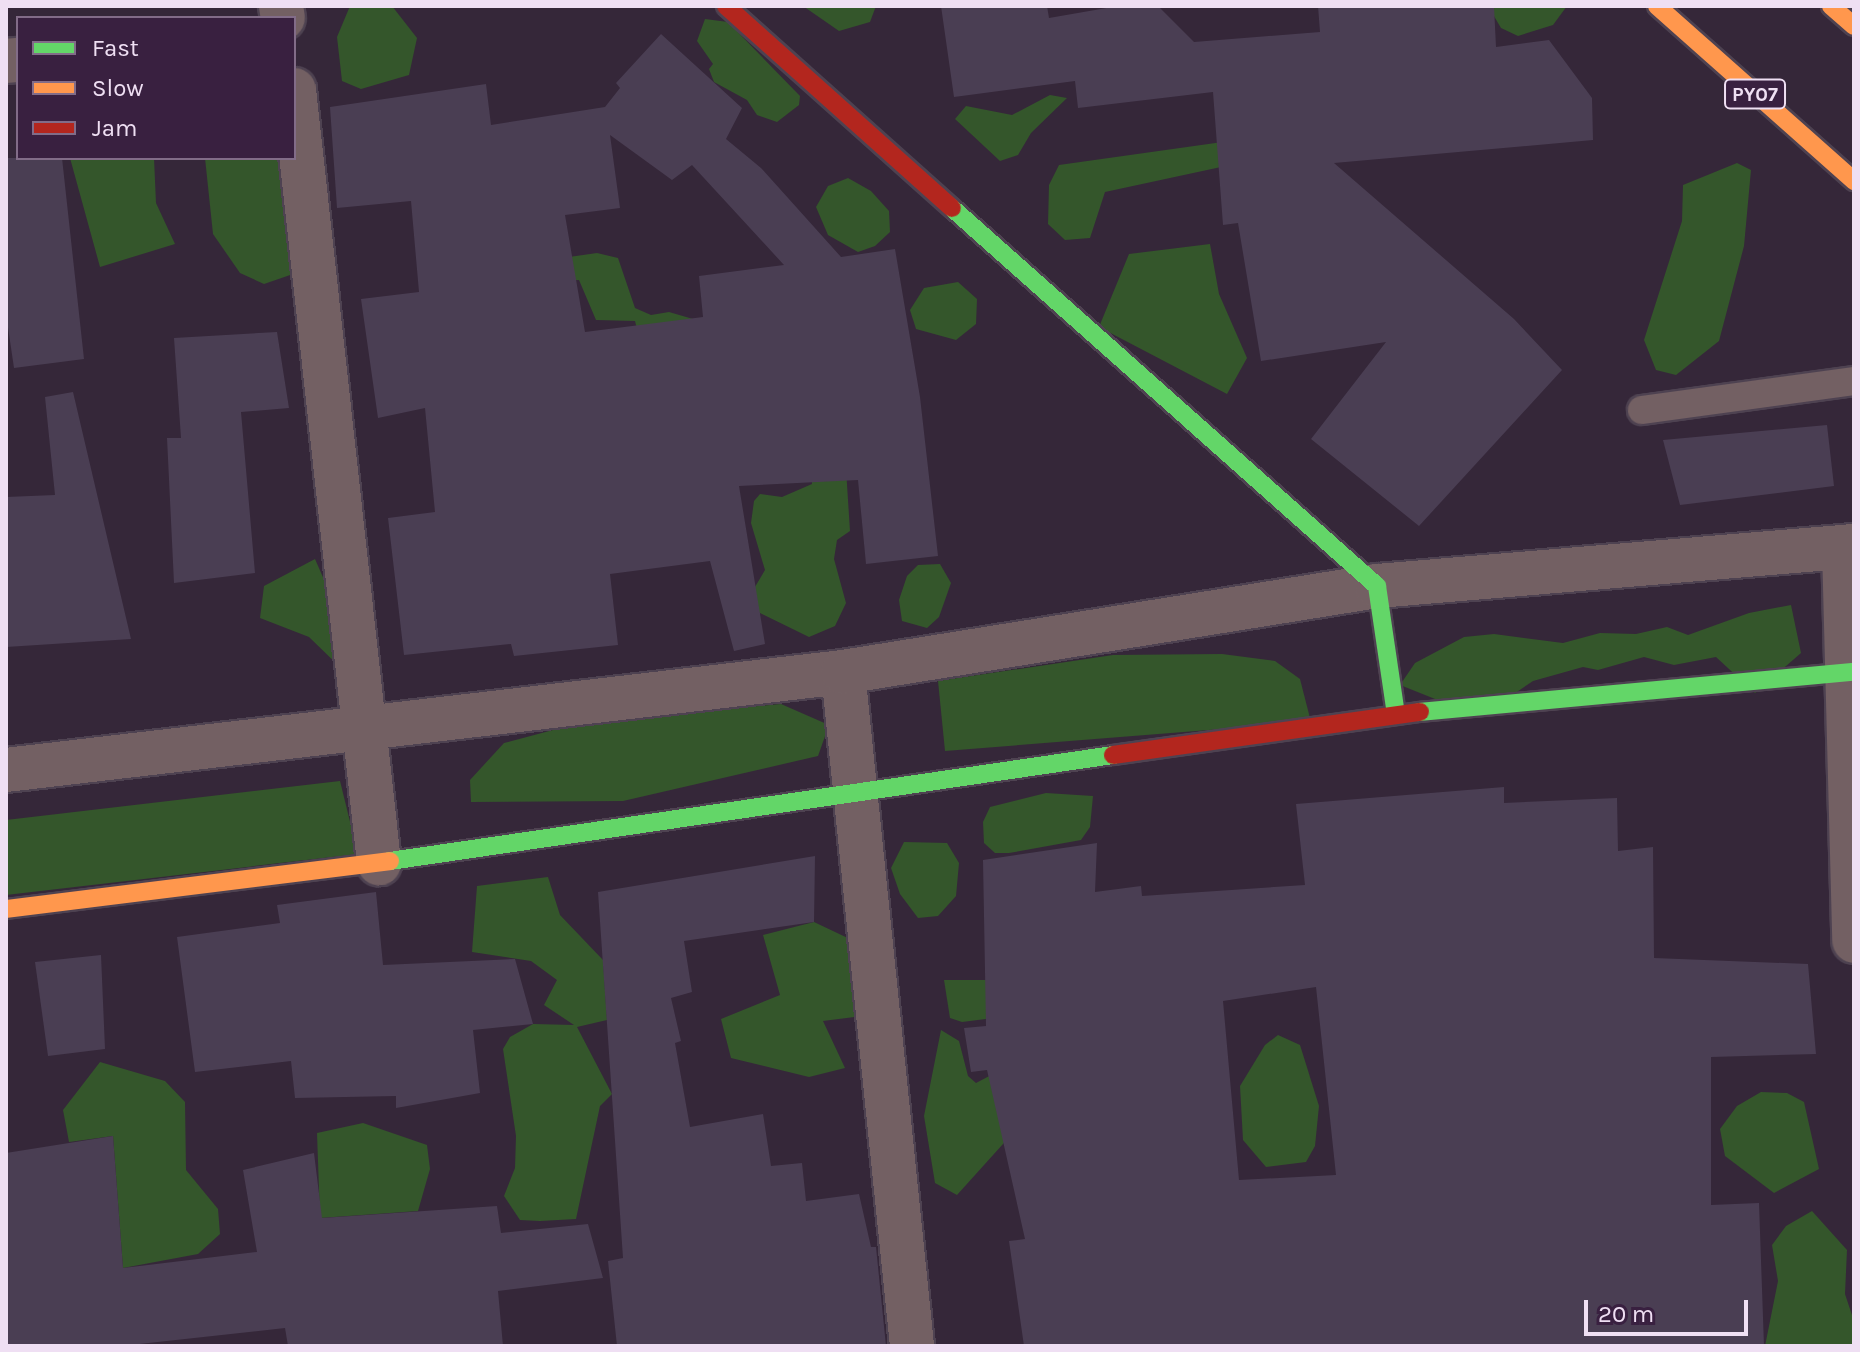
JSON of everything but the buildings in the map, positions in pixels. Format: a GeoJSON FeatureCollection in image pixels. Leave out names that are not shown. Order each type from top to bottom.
{"type":"FeatureCollection","features":[{"type":"Feature","properties":{"kind":"street"},"geometry":{"type":"LineString","coordinates":[[726,6],[1377,586],[1396,714]]}},
{"type":"Feature","properties":{"kind":"street","name":"PY07"},"geometry":{"type":"LineString","coordinates":[[1657,6],[1854,181]]}},
{"type":"Feature","properties":{"kind":"street"},"geometry":{"type":"LineString","coordinates":[[1831,6],[1854,26]]}},
{"type":"Feature","properties":{"kind":"street"},"geometry":{"type":"LineString","coordinates":[[296,108],[379,863]]}},
{"type":"Feature","properties":{"kind":"street"},"geometry":{"type":"LineString","coordinates":[[6,770],[843,672],[1377,586],[1849,547],[1854,941]]}},
{"type":"Feature","properties":{"kind":"street"},"geometry":{"type":"LineString","coordinates":[[843,672],[912,1346]]}},
{"type":"Feature","properties":{"kind":"street"},"geometry":{"type":"LineString","coordinates":[[6,909],[379,863],[1396,714],[1850,672]]}},
{"type":"Feature","properties":{"kind":"lane"},"geometry":{"type":"LineString","coordinates":[[1642,410],[1854,381]]}},
{"type":"Feature","properties":{"kind":"green space"},"geometry":{"type":"Polygon","coordinates":[[[350,6],[392,6],[417,38],[409,75],[361,89],[342,81],[337,37],[350,6]]]}},
{"type":"Feature","properties":{"kind":"green space"},"geometry":{"type":"Polygon","coordinates":[[[803,6],[876,6],[870,22],[839,31],[803,6]]]}},
{"type":"Feature","properties":{"kind":"green space"},"geometry":{"type":"Polygon","coordinates":[[[1488,6],[1567,6],[1553,25],[1518,36],[1501,28],[1488,6]]]}},
{"type":"Feature","properties":{"kind":"green space"},"geometry":{"type":"Polygon","coordinates":[[[705,19],[728,22],[800,96],[799,105],[777,122],[757,115],[747,100],[714,82],[709,69],[713,64],[697,41],[705,19]]]}},
{"type":"Feature","properties":{"kind":"green space"},"geometry":{"type":"Polygon","coordinates":[[[1050,95],[1067,98],[1031,133],[1018,155],[1000,161],[955,119],[966,106],[1012,115],[1050,95]]]}},
{"type":"Feature","properties":{"kind":"green space"},"geometry":{"type":"Polygon","coordinates":[[[1251,138],[1221,167],[1105,192],[1090,238],[1065,240],[1048,224],[1049,185],[1059,165],[1251,138]]]}},
{"type":"Feature","properties":{"kind":"green space"},"geometry":{"type":"Polygon","coordinates":[[[71,160],[154,160],[156,203],[175,244],[100,267],[71,160]]]}},
{"type":"Feature","properties":{"kind":"green space"},"geometry":{"type":"Polygon","coordinates":[[[205,160],[294,160],[296,273],[264,284],[240,273],[213,234],[205,160]]]}},
{"type":"Feature","properties":{"kind":"green space"},"geometry":{"type":"Polygon","coordinates":[[[1737,163],[1751,170],[1744,246],[1719,341],[1676,375],[1656,370],[1644,340],[1682,221],[1683,185],[1737,163]]]}},
{"type":"Feature","properties":{"kind":"green space"},"geometry":{"type":"Polygon","coordinates":[[[848,178],[871,191],[889,211],[890,232],[875,246],[858,252],[828,235],[816,207],[828,186],[848,178]]]}},
{"type":"Feature","properties":{"kind":"green space"},"geometry":{"type":"Polygon","coordinates":[[[1210,244],[1219,294],[1247,358],[1227,394],[1099,327],[1129,254],[1210,244]]]}},
{"type":"Feature","properties":{"kind":"green space"},"geometry":{"type":"Polygon","coordinates":[[[597,253],[618,258],[635,308],[651,315],[669,312],[693,319],[637,329],[635,321],[596,320],[579,280],[555,281],[569,257],[597,253]]]}},
{"type":"Feature","properties":{"kind":"green space"},"geometry":{"type":"Polygon","coordinates":[[[958,282],[977,299],[976,324],[956,340],[916,329],[910,310],[924,288],[958,282]]]}},
{"type":"Feature","properties":{"kind":"green space"},"geometry":{"type":"Polygon","coordinates":[[[845,453],[850,531],[837,540],[834,559],[846,603],[835,626],[809,637],[752,609],[749,597],[765,570],[751,523],[754,501],[760,494],[782,497],[812,484],[811,456],[845,453]]]}},
{"type":"Feature","properties":{"kind":"green space"},"geometry":{"type":"Polygon","coordinates":[[[315,559],[364,671],[344,671],[309,637],[260,618],[264,586],[315,559]]]}},
{"type":"Feature","properties":{"kind":"green space"},"geometry":{"type":"Polygon","coordinates":[[[940,564],[951,583],[939,617],[927,628],[902,621],[899,600],[907,576],[918,565],[940,564]]]}},
{"type":"Feature","properties":{"kind":"green space"},"geometry":{"type":"Polygon","coordinates":[[[1791,605],[1801,653],[1755,693],[1716,657],[1674,665],[1644,657],[1598,670],[1583,667],[1533,681],[1480,717],[1400,685],[1415,663],[1464,637],[1494,634],[1563,643],[1600,633],[1636,634],[1667,627],[1688,635],[1749,613],[1791,605]]]}},
{"type":"Feature","properties":{"kind":"green space"},"geometry":{"type":"Polygon","coordinates":[[[1222,654],[1275,661],[1300,679],[1311,722],[945,751],[938,681],[1113,655],[1222,654]]]}},
{"type":"Feature","properties":{"kind":"green space"},"geometry":{"type":"Polygon","coordinates":[[[781,704],[829,725],[818,756],[623,801],[471,802],[470,780],[504,743],[583,722],[781,704]]]}},
{"type":"Feature","properties":{"kind":"green space"},"geometry":{"type":"Polygon","coordinates":[[[340,781],[358,854],[6,895],[6,820],[340,781]]]}},
{"type":"Feature","properties":{"kind":"green space"},"geometry":{"type":"Polygon","coordinates":[[[1046,793],[1093,796],[1090,827],[1081,840],[1009,853],[995,853],[984,843],[983,822],[990,807],[1046,793]]]}},
{"type":"Feature","properties":{"kind":"green space"},"geometry":{"type":"Polygon","coordinates":[[[904,842],[947,843],[959,863],[956,896],[938,916],[918,918],[900,894],[891,868],[904,842]]]}},
{"type":"Feature","properties":{"kind":"green space"},"geometry":{"type":"Polygon","coordinates":[[[548,877],[560,915],[603,960],[607,1020],[577,1027],[612,1094],[600,1106],[576,1219],[520,1220],[504,1196],[515,1168],[516,1136],[503,1049],[510,1037],[533,1024],[574,1025],[544,1005],[557,980],[531,961],[472,952],[477,886],[548,877]]]}},
{"type":"Feature","properties":{"kind":"green space"},"geometry":{"type":"Polygon","coordinates":[[[814,922],[873,950],[870,1015],[823,1021],[845,1068],[809,1077],[731,1058],[721,1019],[780,995],[763,935],[814,922]]]}},
{"type":"Feature","properties":{"kind":"green space"},"geometry":{"type":"Polygon","coordinates":[[[944,980],[992,980],[1033,1013],[962,1022],[950,1018],[944,980]]]}},
{"type":"Feature","properties":{"kind":"green space"},"geometry":{"type":"Polygon","coordinates":[[[941,1030],[959,1041],[968,1076],[976,1083],[995,1073],[1012,1134],[957,1195],[935,1183],[924,1116],[941,1030]]]}},
{"type":"Feature","properties":{"kind":"green space"},"geometry":{"type":"Polygon","coordinates":[[[1278,1035],[1300,1045],[1319,1106],[1315,1146],[1306,1162],[1266,1167],[1243,1140],[1240,1086],[1265,1045],[1278,1035]]]}},
{"type":"Feature","properties":{"kind":"green space"},"geometry":{"type":"Polygon","coordinates":[[[100,1062],[165,1081],[185,1102],[186,1170],[218,1209],[220,1234],[198,1254],[123,1268],[113,1136],[69,1142],[63,1110],[100,1062]]]}},
{"type":"Feature","properties":{"kind":"green space"},"geometry":{"type":"Polygon","coordinates":[[[1761,1092],[1787,1093],[1804,1102],[1819,1169],[1774,1193],[1725,1156],[1720,1129],[1737,1106],[1761,1092]]]}},
{"type":"Feature","properties":{"kind":"green space"},"geometry":{"type":"Polygon","coordinates":[[[363,1123],[427,1145],[430,1169],[418,1211],[320,1218],[317,1133],[363,1123]]]}},
{"type":"Feature","properties":{"kind":"green space"},"geometry":{"type":"Polygon","coordinates":[[[1812,1211],[1847,1250],[1845,1294],[1854,1321],[1854,1346],[1765,1346],[1778,1281],[1772,1245],[1786,1226],[1812,1211]]]}},
{"type":"Feature","properties":{"kind":"traffic: fast"},"geometry":{"type":"LineString","coordinates":[[952,208],[1377,586],[1396,714]]}},
{"type":"Feature","properties":{"kind":"traffic: fast"},"geometry":{"type":"LineString","coordinates":[[1420,712],[1854,672]]}},
{"type":"Feature","properties":{"kind":"traffic: fast"},"geometry":{"type":"LineString","coordinates":[[390,861],[1113,755]]}},
{"type":"Feature","properties":{"kind":"traffic: slow"},"geometry":{"type":"LineString","coordinates":[[1657,6],[1854,181]]}},
{"type":"Feature","properties":{"kind":"traffic: slow"},"geometry":{"type":"LineString","coordinates":[[1831,6],[1854,26]]}},
{"type":"Feature","properties":{"kind":"traffic: slow"},"geometry":{"type":"LineString","coordinates":[[6,909],[390,861]]}},
{"type":"Feature","properties":{"kind":"traffic: jam"},"geometry":{"type":"LineString","coordinates":[[726,6],[952,208]]}},
{"type":"Feature","properties":{"kind":"traffic: jam"},"geometry":{"type":"LineString","coordinates":[[1113,755],[1420,712]]}}]}
